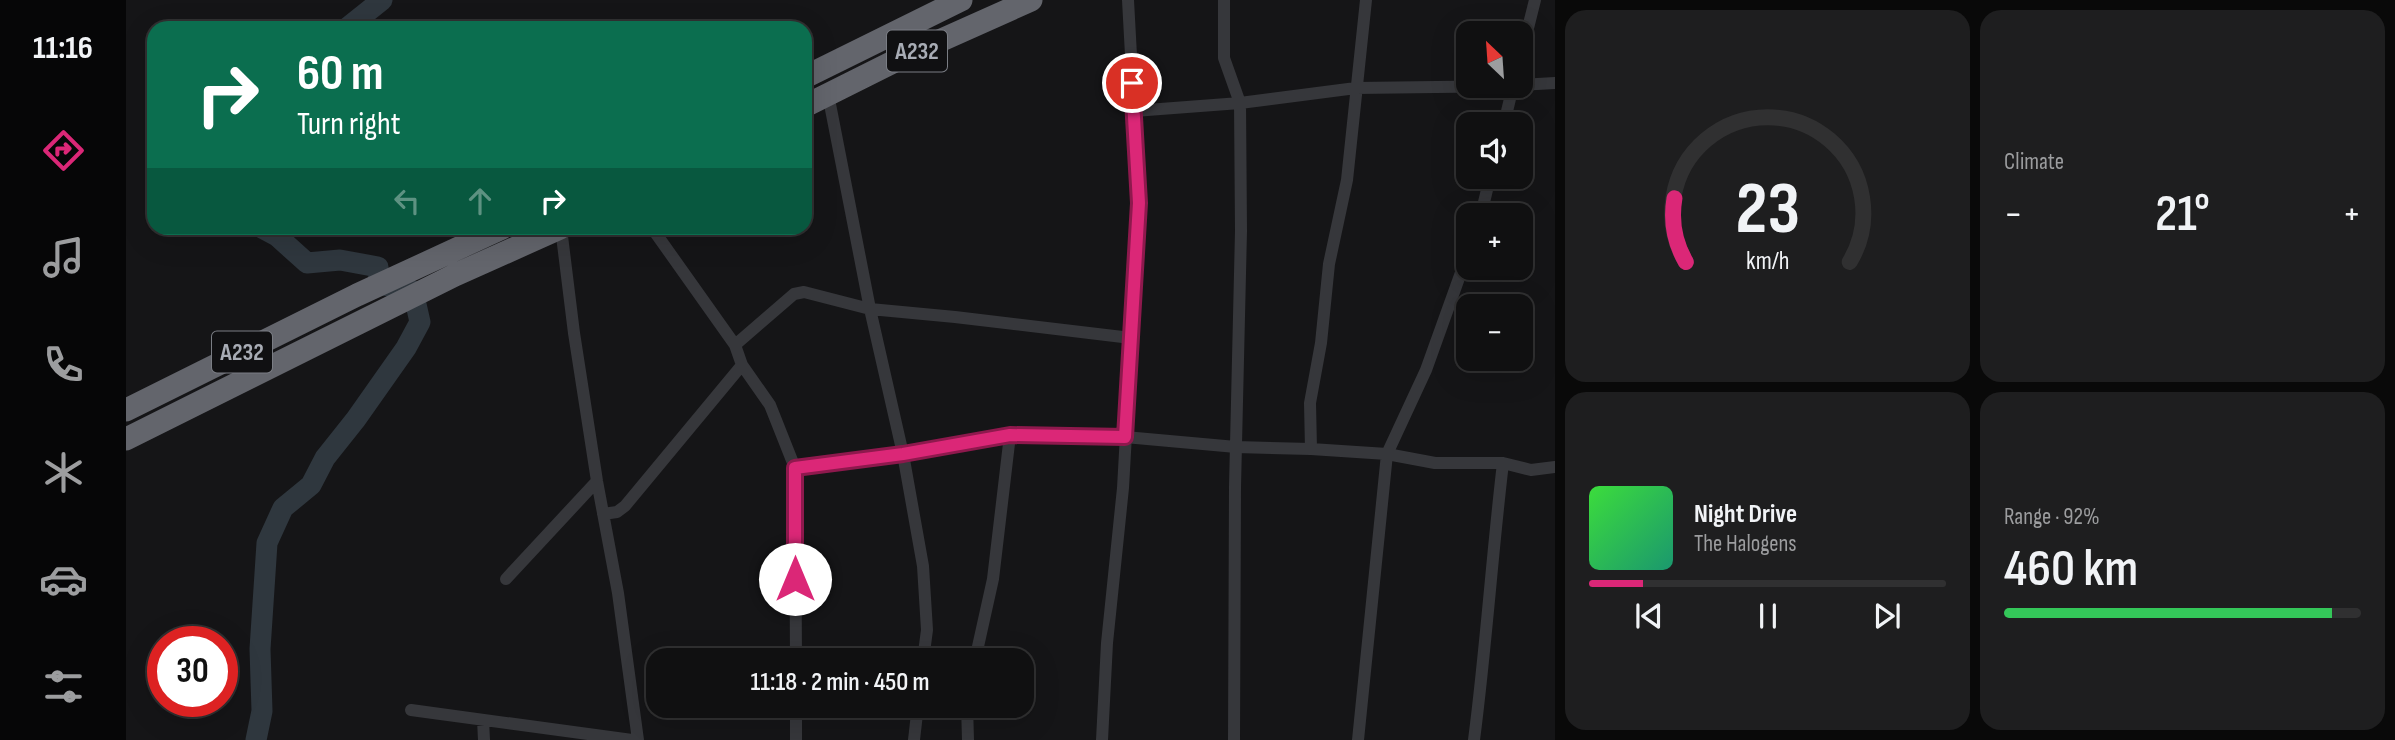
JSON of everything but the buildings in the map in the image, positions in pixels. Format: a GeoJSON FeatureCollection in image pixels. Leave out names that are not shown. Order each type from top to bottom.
{"type":"FeatureCollection","features":[{"type":"Feature","properties":{"kind":"highway","name":"A232"},"geometry":{"type":"LineString","coordinates":[[812,74],[961,0]]}},
{"type":"Feature","properties":{"kind":"highway","name":"A232"},"geometry":{"type":"LineString","coordinates":[[812,102],[1031,0]]}},
{"type":"Feature","properties":{"kind":"highway"},"geometry":{"type":"LineString","coordinates":[[888,36],[900,59]]}},
{"type":"Feature","properties":{"kind":"highway","name":"A232"},"geometry":{"type":"LineString","coordinates":[[126,410],[357,295],[487,235]]}},
{"type":"Feature","properties":{"kind":"highway","name":"A232"},"geometry":{"type":"LineString","coordinates":[[126,439],[455,275],[545,235]]}},
{"type":"Feature","properties":{"kind":"street"},"geometry":{"type":"LineString","coordinates":[[1102,740],[1107,643],[1125,437],[1139,203],[1128,0]]}},
{"type":"Feature","properties":{"kind":"street"},"geometry":{"type":"LineString","coordinates":[[1223,0],[1224,58],[1240,103],[1241,231],[1234,740]]}},
{"type":"Feature","properties":{"kind":"street"},"geometry":{"type":"LineString","coordinates":[[1311,449],[1310,403],[1321,343],[1329,264],[1347,180],[1366,0]]}},
{"type":"Feature","properties":{"kind":"street"},"geometry":{"type":"LineString","coordinates":[[1530,21],[1535,0]]}},
{"type":"Feature","properties":{"kind":"street"},"geometry":{"type":"LineString","coordinates":[[1533,85],[1555,83]]}},
{"type":"Feature","properties":{"kind":"street"},"geometry":{"type":"LineString","coordinates":[[1133,111],[1240,103],[1356,88],[1456,87]]}},
{"type":"Feature","properties":{"kind":"street"},"geometry":{"type":"LineString","coordinates":[[828,94],[870,309],[903,454],[923,566],[927,630],[925,648]]}},
{"type":"Feature","properties":{"kind":"street"},"geometry":{"type":"LineString","coordinates":[[562,235],[574,333],[618,593],[638,740]]}},
{"type":"Feature","properties":{"kind":"street"},"geometry":{"type":"LineString","coordinates":[[657,235],[735,345],[742,365],[770,405],[795,468],[796,648]]}},
{"type":"Feature","properties":{"kind":"street"},"geometry":{"type":"LineString","coordinates":[[1358,740],[1387,454],[1426,370],[1458,280]]}},
{"type":"Feature","properties":{"kind":"street"},"geometry":{"type":"LineString","coordinates":[[735,345],[794,295],[804,292],[870,309],[1131,338]]}},
{"type":"Feature","properties":{"kind":"street"},"geometry":{"type":"LineString","coordinates":[[603,514],[617,512],[625,506],[742,365]]}},
{"type":"Feature","properties":{"kind":"street"},"geometry":{"type":"LineString","coordinates":[[978,648],[993,579],[1010,435]]}},
{"type":"Feature","properties":{"kind":"street"},"geometry":{"type":"LineString","coordinates":[[795,468],[903,454],[1010,435],[1125,437],[1236,447],[1387,454],[1436,463],[1503,463],[1531,470],[1555,467]]}},
{"type":"Feature","properties":{"kind":"street"},"geometry":{"type":"LineString","coordinates":[[1474,740],[1485,656],[1493,546],[1503,463]]}},
{"type":"Feature","properties":{"kind":"street"},"geometry":{"type":"LineString","coordinates":[[506,579],[597,481]]}},
{"type":"Feature","properties":{"kind":"street"},"geometry":{"type":"LineString","coordinates":[[411,710],[632,740]]}},
{"type":"Feature","properties":{"kind":"street"},"geometry":{"type":"LineString","coordinates":[[796,718],[796,740]]}},
{"type":"Feature","properties":{"kind":"street"},"geometry":{"type":"LineString","coordinates":[[914,740],[917,718]]}},
{"type":"Feature","properties":{"kind":"street"},"geometry":{"type":"LineString","coordinates":[[967,718],[968,740]]}},
{"type":"Feature","properties":{"kind":"street"},"geometry":{"type":"LineString","coordinates":[[483,720],[484,740]]}},
{"type":"Feature","properties":{"kind":"waterway"},"geometry":{"type":"LineString","coordinates":[[356,21],[382,0]]}},
{"type":"Feature","properties":{"kind":"waterway"},"geometry":{"type":"LineString","coordinates":[[256,740],[262,711],[260,649],[267,543],[283,508],[311,485],[325,458],[406,348],[420,322],[413,291],[379,284],[378,267],[340,260],[307,263],[275,235]]}},
{"type":"Feature","properties":{"kind":"route"},"geometry":{"type":"LineString","coordinates":[[795,579],[795,468],[903,454],[1010,435],[1125,437],[1139,203],[1132,83]]}}]}
